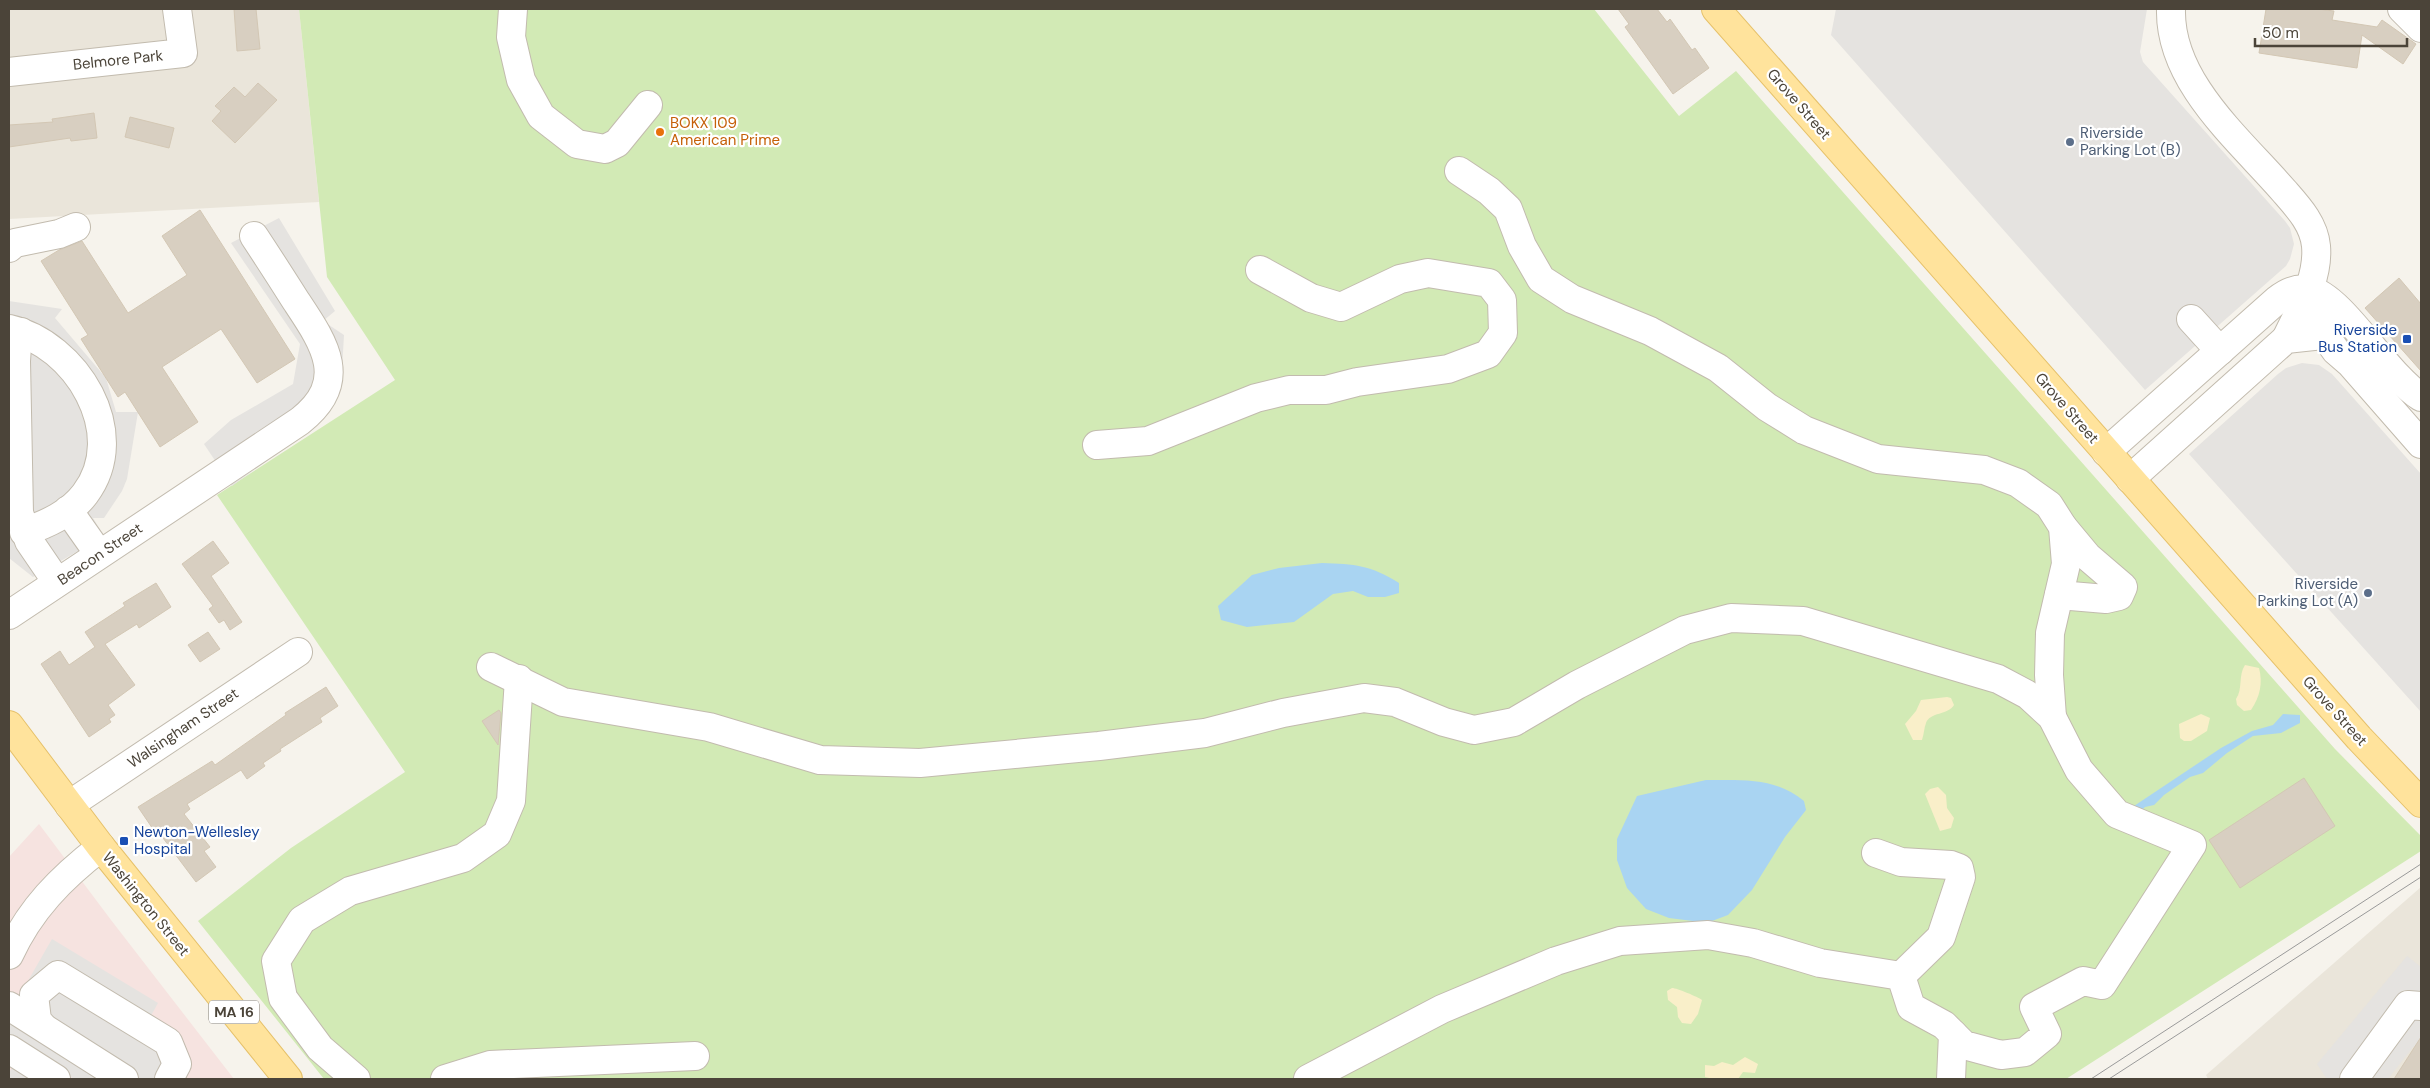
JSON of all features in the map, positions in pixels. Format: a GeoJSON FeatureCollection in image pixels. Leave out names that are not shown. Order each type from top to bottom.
{"type":"FeatureCollection","features":[{"type":"Feature","properties":{"kind":"main road","name":"Grove Street"},"geometry":{"type":"LineString","coordinates":[[1716,9],[2359,738],[2421,803]]}},
{"type":"Feature","properties":{"kind":"main road","name":"Washington Street"},"geometry":{"type":"LineString","coordinates":[[9,725],[101,847],[288,1079]]}},
{"type":"Feature","properties":{"kind":"street","name":"Belmore Park"},"geometry":{"type":"LineString","coordinates":[[9,72],[183,53],[177,9]]}},
{"type":"Feature","properties":{"kind":"street"},"geometry":{"type":"LineString","coordinates":[[513,9],[511,37],[521,80],[541,116],[577,144],[605,149],[617,143],[648,105]]}},
{"type":"Feature","properties":{"kind":"street"},"geometry":{"type":"LineString","coordinates":[[2130,479],[2286,339],[2309,290],[2316,251],[2312,229],[2293,202],[2195,88],[2183,65],[2174,40],[2171,9]]}},
{"type":"Feature","properties":{"kind":"street"},"geometry":{"type":"LineString","coordinates":[[2402,9],[2421,28]]}},
{"type":"Feature","properties":{"kind":"street"},"geometry":{"type":"LineString","coordinates":[[1459,171],[1489,191],[1508,209],[1522,246],[1541,279],[1572,299],[1650,331],[1718,368],[1767,407],[1804,430],[1878,459],[1984,470],[2018,483],[2049,505],[2088,557],[2123,588],[2119,596],[2106,599],[2059,595]]}},
{"type":"Feature","properties":{"kind":"street"},"geometry":{"type":"LineString","coordinates":[[9,248],[14,243],[59,234],[76,227]]}},
{"type":"Feature","properties":{"kind":"street","name":"Beacon Street"},"geometry":{"type":"LineString","coordinates":[[9,615],[306,417],[316,405],[327,381],[327,354],[320,337],[254,236]]}},
{"type":"Feature","properties":{"kind":"street"},"geometry":{"type":"LineString","coordinates":[[1097,445],[1148,441],[1256,398],[1289,390],[1326,390],[1357,382],[1448,369],[1488,354],[1503,333],[1502,300],[1489,283],[1428,274],[1400,279],[1341,307],[1311,298],[1260,270]]}},
{"type":"Feature","properties":{"kind":"street"},"geometry":{"type":"LineString","coordinates":[[2106,452],[2282,296],[2295,290],[2309,290],[2330,301],[2400,379],[2421,397]]}},
{"type":"Feature","properties":{"kind":"street"},"geometry":{"type":"LineString","coordinates":[[2309,290],[2313,319],[2323,335],[2421,444]]}},
{"type":"Feature","properties":{"kind":"street"},"geometry":{"type":"LineString","coordinates":[[2191,319],[2220,351]]}},
{"type":"Feature","properties":{"kind":"street"},"geometry":{"type":"LineString","coordinates":[[15,331],[50,346],[68,364],[84,386],[100,419],[102,446],[96,474],[85,495],[68,510],[47,523],[24,532]]}},
{"type":"Feature","properties":{"kind":"street"},"geometry":{"type":"LineString","coordinates":[[15,331],[17,346],[19,504],[24,532],[57,582]]}},
{"type":"Feature","properties":{"kind":"street"},"geometry":{"type":"LineString","coordinates":[[2286,339],[2323,335]]}},
{"type":"Feature","properties":{"kind":"street"},"geometry":{"type":"LineString","coordinates":[[68,510],[99,554]]}},
{"type":"Feature","properties":{"kind":"street"},"geometry":{"type":"LineString","coordinates":[[2052,717],[2049,675],[2050,633],[2066,564],[2063,526]]}},
{"type":"Feature","properties":{"kind":"street"},"geometry":{"type":"LineString","coordinates":[[491,667],[563,702],[709,727],[820,760],[920,763],[1099,746],[1205,733],[1283,713],[1364,698],[1395,702],[1444,722],[1474,730],[1514,722],[1577,685],[1686,630],[1731,618],[1803,621],[1989,676],[2028,695],[2052,717],[2079,770],[2117,814],[2192,845],[2102,985],[2083,980],[2034,1007],[2047,1034],[2025,1052],[2001,1055],[1964,1045],[1944,1025],[1911,1007],[1901,976]]}},
{"type":"Feature","properties":{"kind":"street","name":"Walsingham Street"},"geometry":{"type":"LineString","coordinates":[[69,805],[298,652]]}},
{"type":"Feature","properties":{"kind":"street"},"geometry":{"type":"LineString","coordinates":[[356,1079],[320,1048],[283,998],[276,962],[302,920],[350,891],[463,858],[496,834],[511,801],[519,679]]}},
{"type":"Feature","properties":{"kind":"street"},"geometry":{"type":"LineString","coordinates":[[9,955],[30,917],[52,888],[101,847]]}},
{"type":"Feature","properties":{"kind":"street"},"geometry":{"type":"LineString","coordinates":[[1876,852],[1901,862],[1951,865],[1959,868],[1961,877],[1941,937],[1901,976]]}},
{"type":"Feature","properties":{"kind":"street"},"geometry":{"type":"LineString","coordinates":[[1308,1079],[1442,1009],[1556,961],[1620,941],[1708,935],[1753,943],[1820,963],[1901,976]]}},
{"type":"Feature","properties":{"kind":"street"},"geometry":{"type":"LineString","coordinates":[[42,1026],[37,1020],[34,995],[58,975],[168,1042],[177,1064],[168,1079]]}},
{"type":"Feature","properties":{"kind":"street"},"geometry":{"type":"LineString","coordinates":[[2354,1079],[2408,1004],[2421,1006]]}},
{"type":"Feature","properties":{"kind":"street"},"geometry":{"type":"LineString","coordinates":[[9,1006],[124,1079]]}},
{"type":"Feature","properties":{"kind":"street"},"geometry":{"type":"LineString","coordinates":[[1951,1079],[1953,1034]]}},
{"type":"Feature","properties":{"kind":"street"},"geometry":{"type":"LineString","coordinates":[[9,1049],[56,1079]]}},
{"type":"Feature","properties":{"kind":"street"},"geometry":{"type":"LineString","coordinates":[[446,1079],[490,1065],[695,1056]]}},
{"type":"Feature","properties":{"kind":"shaded area"},"geometry":{"type":"Polygon","coordinates":[[[9,9],[299,9],[319,202],[9,219],[9,9]]]}},
{"type":"Feature","properties":{"kind":"shaded area","name":"Riverside Parking Lot (B)"},"geometry":{"type":"Polygon","coordinates":[[[1836,9],[2147,9],[2140,52],[2143,62],[2285,221],[2290,228],[2294,244],[2290,259],[2286,266],[2145,390],[1831,35],[1836,9]]]}},
{"type":"Feature","properties":{"kind":"shaded area"},"geometry":{"type":"Polygon","coordinates":[[[279,218],[335,311],[323,321],[344,335],[341,387],[317,424],[232,486],[204,444],[231,420],[293,384],[300,344],[231,243],[279,218]]]}},
{"type":"Feature","properties":{"kind":"shaded area"},"geometry":{"type":"Polygon","coordinates":[[[9,301],[62,309],[55,318],[106,378],[116,412],[138,412],[127,479],[122,491],[104,518],[93,518],[104,536],[33,577],[9,558],[9,301]]]}},
{"type":"Feature","properties":{"kind":"shaded area","name":"Riverside Parking Lot (A)"},"geometry":{"type":"Polygon","coordinates":[[[2302,363],[2319,365],[2332,374],[2421,474],[2421,712],[2189,454],[2278,374],[2286,368],[2302,363]]]}},
{"type":"Feature","properties":{"kind":"shaded area"},"geometry":{"type":"Polygon","coordinates":[[[39,824],[234,1079],[9,1079],[9,857],[39,824]]]}},
{"type":"Feature","properties":{"kind":"shaded area"},"geometry":{"type":"Polygon","coordinates":[[[2421,887],[2421,1079],[2208,1079],[2206,1075],[2421,887]]]}},
{"type":"Feature","properties":{"kind":"shaded area"},"geometry":{"type":"Polygon","coordinates":[[[52,939],[158,1003],[148,1021],[183,1079],[74,1079],[10,1039],[9,1014],[52,939]]]}},
{"type":"Feature","properties":{"kind":"shaded area"},"geometry":{"type":"Polygon","coordinates":[[[2407,956],[2421,967],[2421,1052],[2413,1047],[2388,1079],[2327,1079],[2317,1064],[2407,956]]]}},
{"type":"Feature","properties":{"kind":"shaded area"},"geometry":{"type":"Polygon","coordinates":[[[19,1055],[56,1079],[9,1079],[9,1073],[19,1055]]]}},
{"type":"Feature","properties":{"kind":"green space"},"geometry":{"type":"Polygon","coordinates":[[[299,9],[1594,9],[1679,116],[1736,71],[2335,749],[2421,836],[2421,851],[2066,1079],[324,1079],[198,921],[291,848],[405,772],[217,495],[395,380],[327,277],[299,9]]]}},
{"type":"Feature","properties":{"kind":"sand"},"geometry":{"type":"Polygon","coordinates":[[[2245,665],[2259,668],[2261,684],[2259,695],[2251,710],[2244,711],[2237,705],[2236,699],[2245,665]]]}},
{"type":"Feature","properties":{"kind":"sand"},"geometry":{"type":"Polygon","coordinates":[[[1951,698],[1954,705],[1948,710],[1928,719],[1922,740],[1913,740],[1905,724],[1916,711],[1921,700],[1951,698]]]}},
{"type":"Feature","properties":{"kind":"sand"},"geometry":{"type":"Polygon","coordinates":[[[2201,714],[2210,718],[2207,731],[2191,741],[2184,741],[2180,738],[2179,724],[2201,714]]]}},
{"type":"Feature","properties":{"kind":"sand"},"geometry":{"type":"Polygon","coordinates":[[[1938,787],[1946,795],[1947,808],[1954,818],[1951,828],[1940,831],[1925,794],[1930,789],[1938,787]]]}},
{"type":"Feature","properties":{"kind":"sand"},"geometry":{"type":"Polygon","coordinates":[[[1672,988],[1702,1000],[1698,1014],[1691,1024],[1682,1023],[1678,1017],[1677,1007],[1668,1000],[1667,991],[1672,988]]]}},
{"type":"Feature","properties":{"kind":"sand"},"geometry":{"type":"Polygon","coordinates":[[[1745,1057],[1758,1064],[1755,1073],[1743,1072],[1738,1079],[1705,1077],[1705,1065],[1714,1066],[1722,1062],[1733,1065],[1745,1057]]]}},
{"type":"Feature","properties":{"kind":"water"},"geometry":{"type":"Polygon","coordinates":[[[1322,563],[1353,565],[1379,572],[1399,583],[1399,593],[1385,597],[1368,597],[1353,591],[1333,594],[1294,622],[1247,627],[1221,620],[1218,606],[1252,575],[1279,568],[1322,563]]]}},
{"type":"Feature","properties":{"kind":"water"},"geometry":{"type":"Polygon","coordinates":[[[2283,714],[2300,715],[2300,723],[2281,733],[2253,736],[2227,753],[2203,773],[2190,777],[2164,795],[2154,805],[2145,807],[2136,816],[2131,808],[2221,748],[2252,731],[2273,725],[2283,714]]]}},
{"type":"Feature","properties":{"kind":"water"},"geometry":{"type":"Polygon","coordinates":[[[1706,780],[1745,780],[1770,784],[1793,793],[1804,801],[1806,810],[1785,837],[1752,890],[1728,915],[1712,921],[1669,918],[1646,909],[1627,888],[1617,860],[1617,839],[1637,796],[1706,780]]]}},
{"type":"Feature","properties":{"kind":"building"},"geometry":{"type":"Polygon","coordinates":[[[234,9],[256,9],[260,49],[237,51],[234,9]]]}},
{"type":"Feature","properties":{"kind":"building"},"geometry":{"type":"Polygon","coordinates":[[[1618,9],[1657,9],[1667,22],[1670,19],[1692,50],[1695,48],[1709,68],[1673,94],[1625,27],[1629,24],[1618,9]]]}},
{"type":"Feature","properties":{"kind":"building"},"geometry":{"type":"Polygon","coordinates":[[[2266,9],[2318,9],[2334,11],[2332,20],[2377,27],[2382,20],[2416,44],[2403,64],[2362,35],[2357,68],[2259,53],[2266,9]]]}},
{"type":"Feature","properties":{"kind":"building"},"geometry":{"type":"Polygon","coordinates":[[[258,83],[277,100],[235,143],[212,121],[221,111],[215,106],[234,87],[245,97],[258,83]]]}},
{"type":"Feature","properties":{"kind":"building"},"geometry":{"type":"Polygon","coordinates":[[[94,113],[97,138],[71,141],[70,138],[9,147],[9,125],[53,122],[52,119],[94,113]]]}},
{"type":"Feature","properties":{"kind":"building"},"geometry":{"type":"Polygon","coordinates":[[[130,117],[174,128],[169,148],[125,137],[130,117]]]}},
{"type":"Feature","properties":{"kind":"building"},"geometry":{"type":"Polygon","coordinates":[[[200,210],[295,359],[257,383],[221,329],[162,367],[198,422],[160,447],[125,392],[118,397],[81,339],[88,335],[41,261],[59,250],[82,241],[128,313],[187,275],[162,236],[200,210]]]}},
{"type":"Feature","properties":{"kind":"building","name":"Riverside Bus Station"},"geometry":{"type":"Polygon","coordinates":[[[2399,278],[2421,304],[2421,371],[2365,308],[2399,278]]]}},
{"type":"Feature","properties":{"kind":"building"},"geometry":{"type":"Polygon","coordinates":[[[213,541],[229,563],[211,576],[242,622],[230,630],[224,620],[219,623],[209,609],[213,606],[182,564],[213,541]]]}},
{"type":"Feature","properties":{"kind":"building"},"geometry":{"type":"Polygon","coordinates":[[[156,583],[171,607],[139,628],[137,624],[105,644],[135,685],[108,705],[115,715],[109,719],[111,722],[89,737],[41,664],[60,651],[69,665],[95,647],[85,632],[125,606],[123,603],[156,583]]]}},
{"type":"Feature","properties":{"kind":"building"},"geometry":{"type":"Polygon","coordinates":[[[208,632],[220,649],[200,662],[188,645],[208,632]]]}},
{"type":"Feature","properties":{"kind":"building"},"geometry":{"type":"Polygon","coordinates":[[[326,687],[338,706],[320,718],[322,722],[280,749],[281,751],[263,763],[265,766],[247,779],[241,770],[187,804],[190,809],[184,814],[210,847],[204,851],[216,867],[196,882],[160,834],[157,835],[138,807],[212,761],[215,765],[286,715],[285,713],[326,687]]]}},
{"type":"Feature","properties":{"kind":"building"},"geometry":{"type":"Polygon","coordinates":[[[499,710],[501,713],[498,745],[482,721],[499,710]]]}},
{"type":"Feature","properties":{"kind":"building"},"geometry":{"type":"Polygon","coordinates":[[[2304,778],[2335,826],[2240,888],[2209,840],[2304,778]]]}},
{"type":"Feature","properties":{"kind":"building"},"geometry":{"type":"Polygon","coordinates":[[[2421,1037],[2421,1079],[2394,1079],[2421,1037]]]}},
{"type":"Feature","properties":{"kind":"tram line"},"geometry":{"type":"LineString","coordinates":[[2091,1079],[2421,864]]}},
{"type":"Feature","properties":{"kind":"tram line"},"geometry":{"type":"LineString","coordinates":[[2109,1079],[2421,877]]}},
{"type":"Feature","properties":{"kind":"place","name":"BOKX 109 American Prime"},"geometry":{"type":"Point","coordinates":[660,132]}},
{"type":"Feature","properties":{"kind":"place","name":"Riverside Parking Lot (B)"},"geometry":{"type":"Point","coordinates":[2070,142]}},
{"type":"Feature","properties":{"kind":"place","name":"Riverside Bus Station"},"geometry":{"type":"Point","coordinates":[2407,339]}},
{"type":"Feature","properties":{"kind":"place","name":"Riverside Parking Lot (A)"},"geometry":{"type":"Point","coordinates":[2368,593]}},
{"type":"Feature","properties":{"kind":"place","name":"Newton-Wellesley Hospital"},"geometry":{"type":"Point","coordinates":[124,841]}}]}
